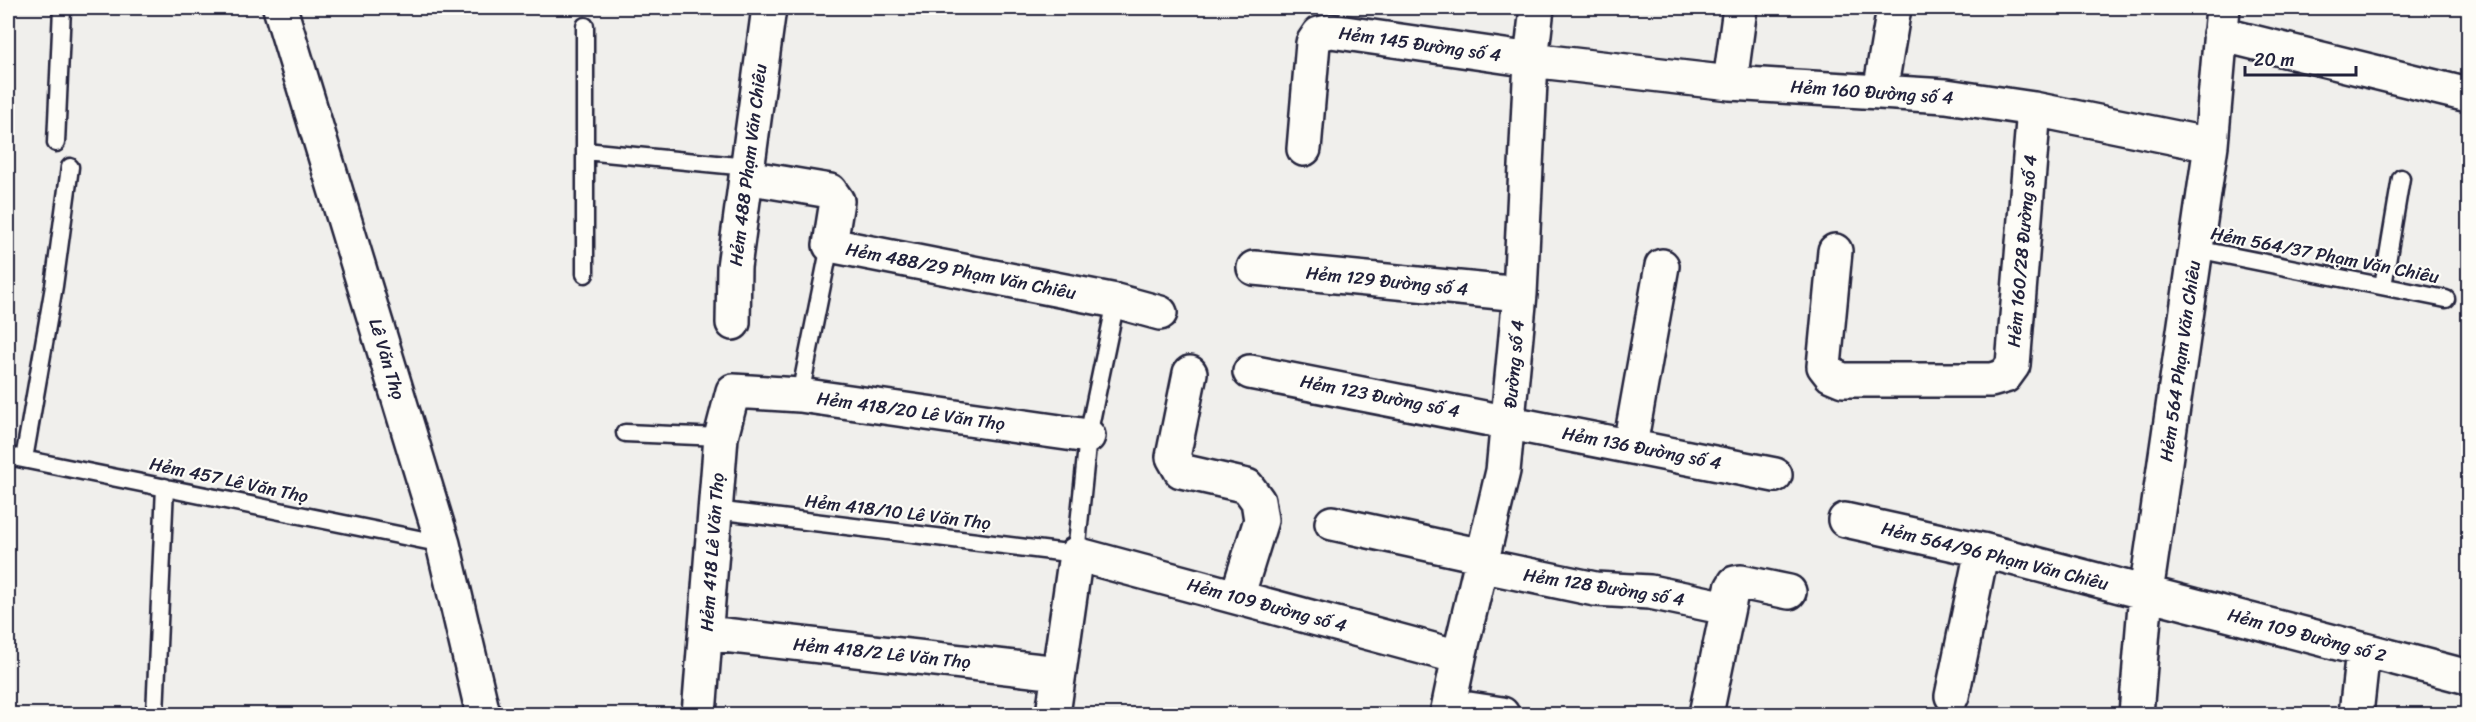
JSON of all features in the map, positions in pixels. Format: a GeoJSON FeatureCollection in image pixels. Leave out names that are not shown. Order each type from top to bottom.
{"type":"FeatureCollection","features":[{"type":"Feature","properties":{"kind":"street","name":"Lê Văn Thọ"},"geometry":{"type":"LineString","coordinates":[[280,8],[443,544],[483,714]]}},
{"type":"Feature","properties":{"kind":"street","name":"Hẻm 488 Phạm Văn Chiêu"},"geometry":{"type":"LineString","coordinates":[[734,323],[734,267],[769,8]]}},
{"type":"Feature","properties":{"kind":"street","name":"Đường số 4"},"geometry":{"type":"LineString","coordinates":[[1448,710],[1503,471],[1520,294],[1531,60],[1537,8]]}},
{"type":"Feature","properties":{"kind":"street"},"geometry":{"type":"LineString","coordinates":[[1730,83],[1740,8]]}},
{"type":"Feature","properties":{"kind":"street"},"geometry":{"type":"LineString","coordinates":[[1880,92],[1894,8]]}},
{"type":"Feature","properties":{"kind":"street"},"geometry":{"type":"LineString","coordinates":[[2221,21],[2469,95]]}},
{"type":"Feature","properties":{"kind":"street","name":"Hẻm 564 Phạm Văn Chiêu"},"geometry":{"type":"LineString","coordinates":[[2136,714],[2146,593],[2211,145],[2221,21]]}},
{"type":"Feature","properties":{"kind":"street","name":"Hẻm 145 Đường số 4"},"geometry":{"type":"LineString","coordinates":[[1304,149],[1313,43],[1319,34],[1330,30],[1531,60]]}},
{"type":"Feature","properties":{"kind":"street","name":"Hẻm 160 Đường số 4"},"geometry":{"type":"LineString","coordinates":[[1531,60],[1730,83],[1946,96],[2034,109],[2211,145]]}},
{"type":"Feature","properties":{"kind":"street","name":"Hẻm 160/28 Đường số 4"},"geometry":{"type":"LineString","coordinates":[[1835,252],[1824,366],[1831,375],[1843,380],[1991,380],[2005,376],[2013,365],[2034,109]]}},
{"type":"Feature","properties":{"kind":"street","name":"Hẻm 488/29 Phạm Văn Chiêu"},"geometry":{"type":"LineString","coordinates":[[746,172],[830,191],[837,201],[830,245],[1116,301],[1160,314]]}},
{"type":"Feature","properties":{"kind":"street"},"geometry":{"type":"LineString","coordinates":[[1630,446],[1662,266]]}},
{"type":"Feature","properties":{"kind":"street","name":"Hẻm 129 Đường số 4"},"geometry":{"type":"LineString","coordinates":[[1254,268],[1520,294]]}},
{"type":"Feature","properties":{"kind":"street","name":"Hẻm 123 Đường số 4"},"geometry":{"type":"LineString","coordinates":[[1250,372],[1509,421]]}},
{"type":"Feature","properties":{"kind":"street"},"geometry":{"type":"LineString","coordinates":[[1190,373],[1173,456],[1181,471],[1247,486],[1258,501],[1261,520],[1237,597]]}},
{"type":"Feature","properties":{"kind":"street","name":"Hẻm 418/20 Lê Văn Thọ"},"geometry":{"type":"LineString","coordinates":[[734,392],[800,395],[1088,436]]}},
{"type":"Feature","properties":{"kind":"street","name":"Hẻm 418 Lê Văn Thọ"},"geometry":{"type":"LineString","coordinates":[[699,714],[721,437],[734,392]]}},
{"type":"Feature","properties":{"kind":"street","name":"Hẻm 136 Đường số 4"},"geometry":{"type":"LineString","coordinates":[[1509,421],[1775,475]]}},
{"type":"Feature","properties":{"kind":"street","name":"Hẻm 564/96 Phạm Văn Chiêu"},"geometry":{"type":"LineString","coordinates":[[1845,520],[1982,550],[2146,593]]}},
{"type":"Feature","properties":{"kind":"street","name":"Hẻm 128 Đường số 4"},"geometry":{"type":"LineString","coordinates":[[1332,523],[1595,588],[1650,592],[1727,608]]}},
{"type":"Feature","properties":{"kind":"street"},"geometry":{"type":"LineString","coordinates":[[1952,696],[1982,550]]}},
{"type":"Feature","properties":{"kind":"street"},"geometry":{"type":"LineString","coordinates":[[1053,714],[1076,554]]}},
{"type":"Feature","properties":{"kind":"street","name":"Hẻm 109 Đường số 4"},"geometry":{"type":"LineString","coordinates":[[1076,554],[1459,657]]}},
{"type":"Feature","properties":{"kind":"street"},"geometry":{"type":"LineString","coordinates":[[1706,714],[1727,608],[1735,583],[1741,582],[1789,592]]}},
{"type":"Feature","properties":{"kind":"street","name":"Hẻm 109 Đường số 2"},"geometry":{"type":"LineString","coordinates":[[2146,593],[2469,677]]}},
{"type":"Feature","properties":{"kind":"street","name":"Hẻm 418/2 Lê Văn Thọ"},"geometry":{"type":"LineString","coordinates":[[706,633],[1059,673]]}},
{"type":"Feature","properties":{"kind":"street"},"geometry":{"type":"LineString","coordinates":[[2356,714],[2363,650]]}},
{"type":"Feature","properties":{"kind":"street"},"geometry":{"type":"LineString","coordinates":[[1448,710],[1502,714]]}},
{"type":"Feature","properties":{"kind":"lane"},"geometry":{"type":"LineString","coordinates":[[56,143],[62,8]]}},
{"type":"Feature","properties":{"kind":"lane"},"geometry":{"type":"LineString","coordinates":[[585,26],[585,274]]}},
{"type":"Feature","properties":{"kind":"lane"},"geometry":{"type":"LineString","coordinates":[[585,152],[746,172]]}},
{"type":"Feature","properties":{"kind":"lane"},"geometry":{"type":"LineString","coordinates":[[16,457],[54,286],[70,167]]}},
{"type":"Feature","properties":{"kind":"lane"},"geometry":{"type":"LineString","coordinates":[[2383,286],[2401,178]]}},
{"type":"Feature","properties":{"kind":"lane"},"geometry":{"type":"LineString","coordinates":[[800,395],[830,245]]}},
{"type":"Feature","properties":{"kind":"lane","name":"Hẻm 564/37 Phạm Văn Chiêu"},"geometry":{"type":"LineString","coordinates":[[2196,249],[2446,299]]}},
{"type":"Feature","properties":{"kind":"lane"},"geometry":{"type":"LineString","coordinates":[[1076,554],[1088,436],[1116,301]]}},
{"type":"Feature","properties":{"kind":"lane"},"geometry":{"type":"LineString","coordinates":[[625,433],[721,437]]}},
{"type":"Feature","properties":{"kind":"lane","name":"Hẻm 457 Lê Văn Thọ"},"geometry":{"type":"LineString","coordinates":[[16,457],[443,544]]}},
{"type":"Feature","properties":{"kind":"lane"},"geometry":{"type":"LineString","coordinates":[[155,714],[165,487]]}},
{"type":"Feature","properties":{"kind":"lane","name":"Hẻm 418/10 Lê Văn Thọ"},"geometry":{"type":"LineString","coordinates":[[715,510],[1076,554]]}}]}
